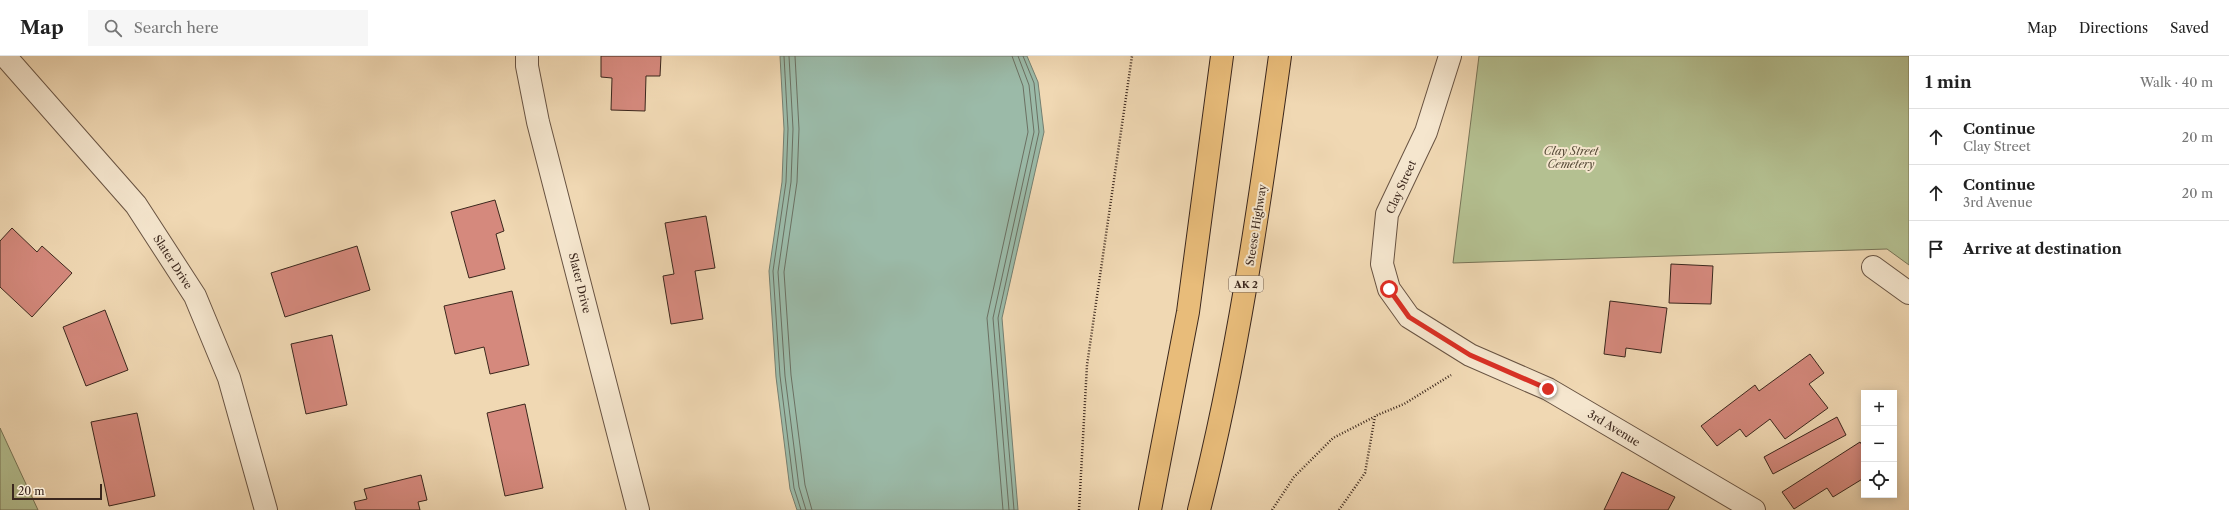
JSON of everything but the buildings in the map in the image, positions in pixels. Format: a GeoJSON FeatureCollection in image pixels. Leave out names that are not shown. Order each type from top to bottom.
{"type":"FeatureCollection","features":[{"type":"Feature","properties":{"kind":"highway"},"geometry":{"type":"LineString","coordinates":[[1150,510],[1188,312],[1222,56]]}},
{"type":"Feature","properties":{"kind":"highway","name":"Steese Highway"},"geometry":{"type":"LineString","coordinates":[[1199,510],[1213,456],[1257,222],[1280,56]]}},
{"type":"Feature","properties":{"kind":"street","name":"Slater Drive"},"geometry":{"type":"LineString","coordinates":[[5,56],[136,205],[195,296],[228,378],[266,510]]}},
{"type":"Feature","properties":{"kind":"street","name":"Slater Drive"},"geometry":{"type":"LineString","coordinates":[[527,56],[527,66],[538,122],[638,510]]}},
{"type":"Feature","properties":{"kind":"street","name":"Clay Street"},"geometry":{"type":"LineString","coordinates":[[1450,56],[1426,132],[1387,214],[1382,264],[1389,289],[1409,317],[1470,355]]}},
{"type":"Feature","properties":{"kind":"street"},"geometry":{"type":"LineString","coordinates":[[1873,267],[1909,293]]}},
{"type":"Feature","properties":{"kind":"street","name":"3rd Avenue"},"geometry":{"type":"LineString","coordinates":[[1470,355],[1548,389],[1754,510]]}},
{"type":"Feature","properties":{"kind":"path"},"geometry":{"type":"LineString","coordinates":[[1079,510],[1087,366],[1132,56]]}},
{"type":"Feature","properties":{"kind":"path"},"geometry":{"type":"LineString","coordinates":[[1272,510],[1294,477],[1333,438],[1375,416],[1404,404],[1447,378],[1470,355]]}},
{"type":"Feature","properties":{"kind":"path"},"geometry":{"type":"LineString","coordinates":[[1339,510],[1365,473],[1375,416]]}},
{"type":"Feature","properties":{"kind":"green space","name":"Clay Street Cemetery"},"geometry":{"type":"Polygon","coordinates":[[[1479,56],[1909,56],[1909,265],[1887,249],[1453,263],[1479,56]]]}},
{"type":"Feature","properties":{"kind":"green space"},"geometry":{"type":"Polygon","coordinates":[[[0,428],[38,510],[0,510],[0,428]]]}},
{"type":"Feature","properties":{"kind":"water"},"geometry":{"type":"Polygon","coordinates":[[[780,56],[1027,56],[1038,82],[1044,132],[1002,318],[1018,510],[797,510],[790,489],[776,377],[769,271],[782,182],[784,129],[780,56]]]}},
{"type":"Feature","properties":{"kind":"route"},"geometry":{"type":"LineString","coordinates":[[1389,289],[1409,317],[1470,355],[1548,389]]}}]}
